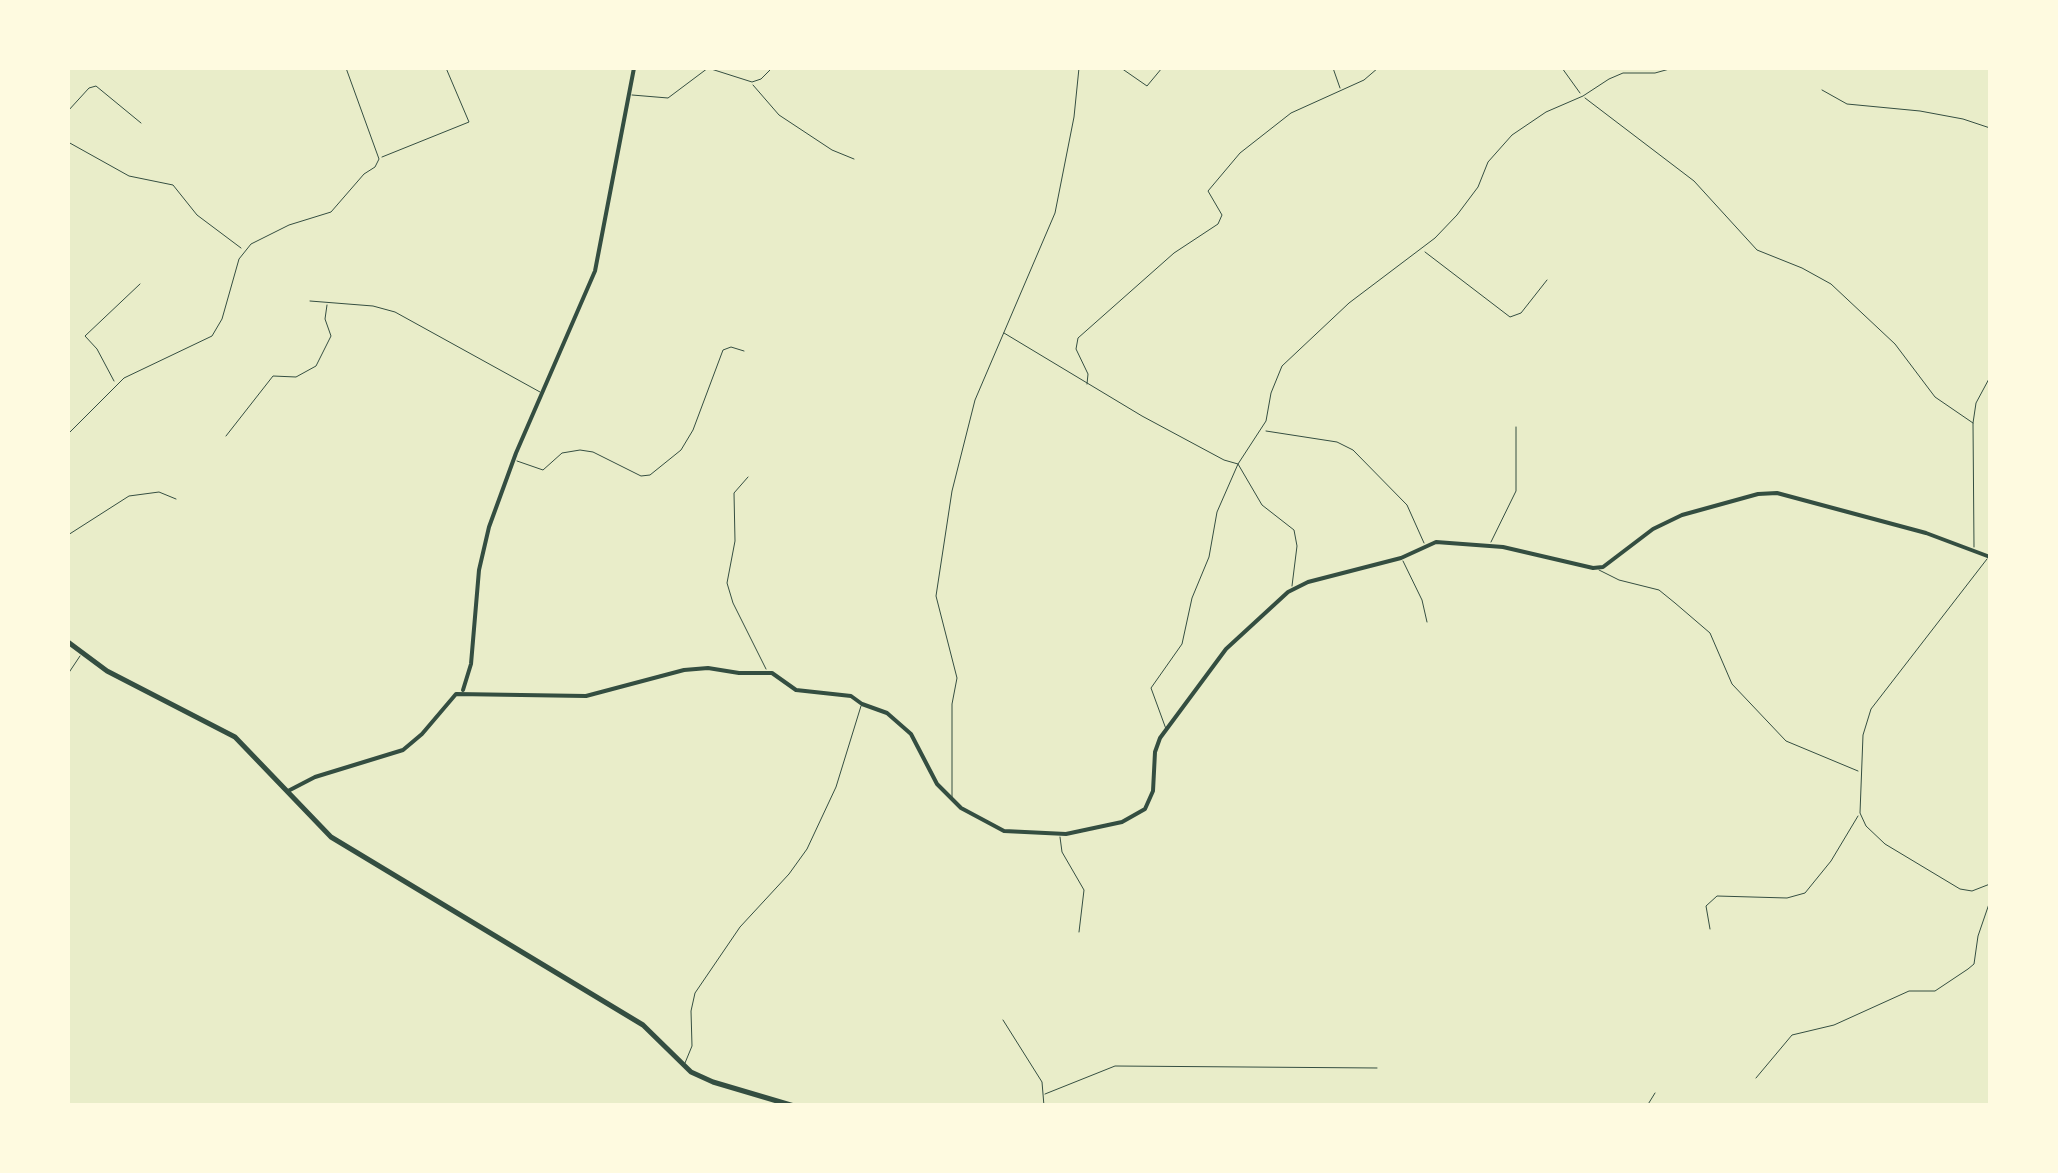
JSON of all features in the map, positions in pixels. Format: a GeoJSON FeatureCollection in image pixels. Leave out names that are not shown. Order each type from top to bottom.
{"type":"FeatureCollection","features":[{"type":"Feature","properties":{"kind":"main road"},"geometry":{"type":"LineString","coordinates":[[68,642],[108,671],[235,736],[320,828],[344,847],[626,1014],[651,1032],[684,1066],[713,1082],[794,1106]]}},
{"type":"Feature","properties":{"kind":"street"},"geometry":{"type":"LineString","coordinates":[[462,692],[470,664],[484,546],[514,460],[594,271],[634,68]]}},
{"type":"Feature","properties":{"kind":"street"},"geometry":{"type":"LineString","coordinates":[[288,791],[315,778],[404,750],[448,700],[462,692],[586,696],[698,668],[767,672],[796,690],[845,693],[887,713],[910,734],[938,784],[977,818],[1004,830],[1060,834],[1108,826],[1135,817],[1144,809],[1156,778],[1155,752],[1166,730],[1226,649],[1292,589],[1401,558],[1425,546],[1447,541],[1490,544],[1603,568],[1653,529],[1682,514],[1767,492],[1926,533],[1990,557]]}},
{"type":"Feature","properties":{"kind":"lane"},"geometry":{"type":"LineString","coordinates":[[346,68],[379,159]]}},
{"type":"Feature","properties":{"kind":"lane"},"geometry":{"type":"LineString","coordinates":[[68,434],[116,384],[212,336],[222,320],[234,271],[244,250],[289,225],[331,212],[379,159],[469,122],[446,68]]}},
{"type":"Feature","properties":{"kind":"lane"},"geometry":{"type":"LineString","coordinates":[[629,94],[668,98],[708,68],[752,82],[772,68]]}},
{"type":"Feature","properties":{"kind":"lane"},"geometry":{"type":"LineString","coordinates":[[952,800],[952,704],[957,678],[938,608],[936,584],[974,400],[1055,214],[1080,68]]}},
{"type":"Feature","properties":{"kind":"lane"},"geometry":{"type":"LineString","coordinates":[[1121,68],[1148,86],[1162,68]]}},
{"type":"Feature","properties":{"kind":"lane"},"geometry":{"type":"LineString","coordinates":[[1334,68],[1340,88]]}},
{"type":"Feature","properties":{"kind":"lane"},"geometry":{"type":"LineString","coordinates":[[1088,384],[1088,374],[1076,349],[1082,334],[1174,253],[1218,224],[1222,215],[1208,191],[1250,143],[1291,113],[1364,80],[1378,68]]}},
{"type":"Feature","properties":{"kind":"lane"},"geometry":{"type":"LineString","coordinates":[[1562,68],[1583,96],[1619,127],[1694,181],[1757,250],[1831,284],[1894,344],[1936,397],[1973,422]]}},
{"type":"Feature","properties":{"kind":"lane"},"geometry":{"type":"LineString","coordinates":[[1166,730],[1150,688],[1182,644],[1192,598],[1210,557],[1217,512],[1238,464],[1262,430],[1277,375],[1287,360],[1365,290],[1423,250],[1478,187],[1488,162],[1504,142],[1546,112],[1623,74],[1655,74],[1673,68]]}},
{"type":"Feature","properties":{"kind":"lane"},"geometry":{"type":"LineString","coordinates":[[752,82],[779,116],[846,158],[854,159]]}},
{"type":"Feature","properties":{"kind":"lane"},"geometry":{"type":"LineString","coordinates":[[68,111],[89,88],[96,86],[141,122]]}},
{"type":"Feature","properties":{"kind":"lane"},"geometry":{"type":"LineString","coordinates":[[1822,90],[1847,104],[1920,111],[1990,128]]}},
{"type":"Feature","properties":{"kind":"lane"},"geometry":{"type":"LineString","coordinates":[[68,142],[128,176],[173,185],[197,215],[244,250]]}},
{"type":"Feature","properties":{"kind":"lane"},"geometry":{"type":"LineString","coordinates":[[1423,250],[1510,317],[1522,313],[1547,280]]}},
{"type":"Feature","properties":{"kind":"lane"},"geometry":{"type":"LineString","coordinates":[[116,384],[97,349],[85,336],[140,284]]}},
{"type":"Feature","properties":{"kind":"lane"},"geometry":{"type":"LineString","coordinates":[[310,301],[396,312],[544,394]]}},
{"type":"Feature","properties":{"kind":"lane"},"geometry":{"type":"LineString","coordinates":[[226,436],[272,376],[296,377],[316,366],[331,336],[324,319],[328,302]]}},
{"type":"Feature","properties":{"kind":"lane"},"geometry":{"type":"LineString","coordinates":[[1002,331],[1186,440],[1238,464],[1262,505],[1294,530],[1292,589]]}},
{"type":"Feature","properties":{"kind":"lane"},"geometry":{"type":"LineString","coordinates":[[514,460],[542,470],[562,453],[580,450],[650,476],[681,450],[693,430],[722,350],[731,346],[744,351]]}},
{"type":"Feature","properties":{"kind":"lane"},"geometry":{"type":"LineString","coordinates":[[1974,550],[1973,422],[1976,404],[1990,377]]}},
{"type":"Feature","properties":{"kind":"lane"},"geometry":{"type":"LineString","coordinates":[[1490,544],[1516,492],[1516,427]]}},
{"type":"Feature","properties":{"kind":"lane"},"geometry":{"type":"LineString","coordinates":[[1262,430],[1337,442],[1353,450],[1406,505],[1425,546]]}},
{"type":"Feature","properties":{"kind":"lane"},"geometry":{"type":"LineString","coordinates":[[748,477],[734,492],[735,540],[727,583],[767,672]]}},
{"type":"Feature","properties":{"kind":"lane"},"geometry":{"type":"LineString","coordinates":[[68,535],[130,496],[158,492],[176,500]]}},
{"type":"Feature","properties":{"kind":"lane"},"geometry":{"type":"LineString","coordinates":[[1990,557],[1872,709],[1862,736],[1860,813],[1866,826],[1885,844],[1960,889],[1990,884]]}},
{"type":"Feature","properties":{"kind":"lane"},"geometry":{"type":"LineString","coordinates":[[1401,558],[1422,600],[1428,622]]}},
{"type":"Feature","properties":{"kind":"lane"},"geometry":{"type":"LineString","coordinates":[[1596,568],[1618,580],[1658,590],[1710,633],[1732,684],[1786,741],[1861,772]]}},
{"type":"Feature","properties":{"kind":"lane"},"geometry":{"type":"LineString","coordinates":[[68,674],[82,654]]}},
{"type":"Feature","properties":{"kind":"lane"},"geometry":{"type":"LineString","coordinates":[[684,1066],[692,1046],[695,993],[740,927],[790,874],[807,849],[836,787],[862,704]]}},
{"type":"Feature","properties":{"kind":"lane"},"geometry":{"type":"LineString","coordinates":[[1710,929],[1706,906],[1717,896],[1787,898],[1805,893],[1831,861],[1860,813]]}},
{"type":"Feature","properties":{"kind":"lane"},"geometry":{"type":"LineString","coordinates":[[1060,834],[1062,852],[1084,890],[1079,932]]}},
{"type":"Feature","properties":{"kind":"lane"},"geometry":{"type":"LineString","coordinates":[[1756,1078],[1792,1035],[1834,1025],[1909,992],[1934,992],[1968,970],[1974,964],[1978,936],[1990,901]]}},
{"type":"Feature","properties":{"kind":"lane"},"geometry":{"type":"LineString","coordinates":[[1003,1020],[1042,1082],[1044,1106]]}},
{"type":"Feature","properties":{"kind":"lane"},"geometry":{"type":"LineString","coordinates":[[1044,1094],[1116,1066],[1377,1068]]}},
{"type":"Feature","properties":{"kind":"lane"},"geometry":{"type":"LineString","coordinates":[[1647,1106],[1656,1093]]}}]}
